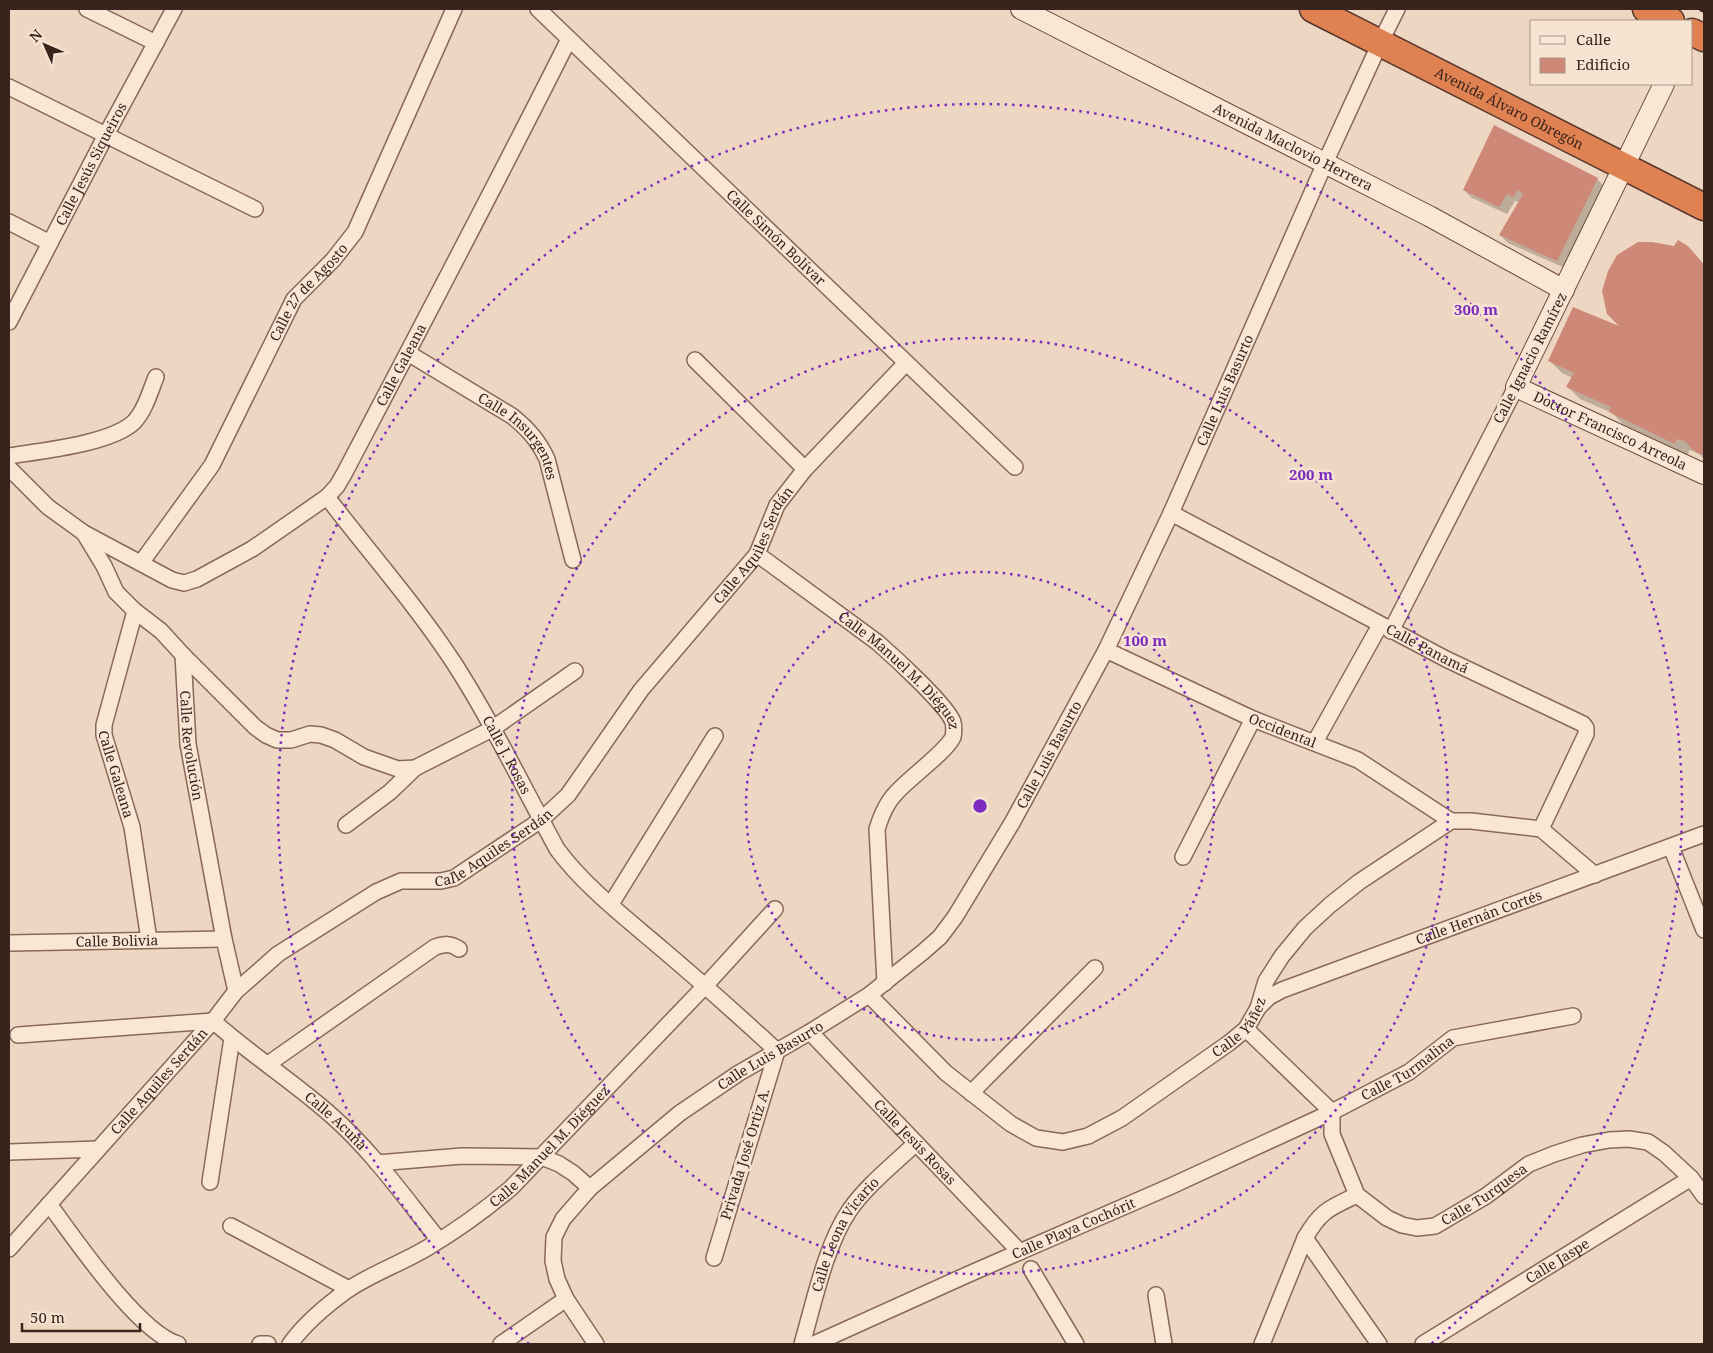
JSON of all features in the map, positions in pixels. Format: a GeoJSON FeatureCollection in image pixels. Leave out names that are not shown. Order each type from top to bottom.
{"type":"FeatureCollection","features":[{"type":"Feature","properties":{"kind":"highway","name":"Avenida Álvaro Obregón"},"geometry":{"type":"LineString","coordinates":[[1313,9],[1704,207]]}},
{"type":"Feature","properties":{"kind":"highway"},"geometry":{"type":"LineString","coordinates":[[1646,9],[1669,20]]}},
{"type":"Feature","properties":{"kind":"street"},"geometry":{"type":"LineString","coordinates":[[87,9],[156,43]]}},
{"type":"Feature","properties":{"kind":"street","name":"Calle Jesús Siqueiros"},"geometry":{"type":"LineString","coordinates":[[9,322],[106,134],[174,9]]}},
{"type":"Feature","properties":{"kind":"street","name":"Calle 27 de Agosto"},"geometry":{"type":"LineString","coordinates":[[141,563],[212,465],[294,299],[333,260],[355,232],[454,9]]}},
{"type":"Feature","properties":{"kind":"street","name":"Calle Simón Bolívar"},"geometry":{"type":"LineString","coordinates":[[538,9],[1015,467]]}},
{"type":"Feature","properties":{"kind":"street","name":"Avenida Maclovio Herrera"},"geometry":{"type":"LineString","coordinates":[[1021,9],[1429,216],[1564,290]]}},
{"type":"Feature","properties":{"kind":"street","name":"Calle Luis Basurto"},"geometry":{"type":"LineString","coordinates":[[596,1344],[566,1300],[557,1279],[553,1261],[554,1237],[563,1219],[590,1188],[680,1113],[739,1073],[869,995],[940,936],[955,917],[1012,823],[1106,650],[1171,513],[1325,163],[1397,9]]}},
{"type":"Feature","properties":{"kind":"street","name":"Calle Galeana"},"geometry":{"type":"LineString","coordinates":[[141,563],[172,580],[184,583],[198,578],[252,549],[327,497],[337,486],[490,198],[569,39]]}},
{"type":"Feature","properties":{"kind":"street","name":"Calle Ignacio Ramírez"},"geometry":{"type":"LineString","coordinates":[[1314,742],[1386,628],[1516,387],[1664,85]]}},
{"type":"Feature","properties":{"kind":"street"},"geometry":{"type":"LineString","coordinates":[[9,87],[255,209]]}},
{"type":"Feature","properties":{"kind":"street"},"geometry":{"type":"LineString","coordinates":[[9,222],[50,243]]}},
{"type":"Feature","properties":{"kind":"street","name":"Calle Insurgentes"},"geometry":{"type":"LineString","coordinates":[[408,353],[512,416],[528,429],[540,444],[547,459],[572,560]]}},
{"type":"Feature","properties":{"kind":"street"},"geometry":{"type":"LineString","coordinates":[[695,360],[805,469]]}},
{"type":"Feature","properties":{"kind":"street","name":"Calle Aquiles Serdán"},"geometry":{"type":"LineString","coordinates":[[9,1249],[214,1021],[236,991],[278,954],[376,892],[401,881],[441,881],[454,878],[541,820],[568,795],[641,690],[757,554],[777,505],[805,469],[906,363]]}},
{"type":"Feature","properties":{"kind":"street"},"geometry":{"type":"LineString","coordinates":[[9,456],[79,445],[127,428],[140,413],[156,377]]}},
{"type":"Feature","properties":{"kind":"street","name":"Doctor Francisco Arreola"},"geometry":{"type":"LineString","coordinates":[[1516,387],[1704,474]]}},
{"type":"Feature","properties":{"kind":"street"},"geometry":{"type":"LineString","coordinates":[[9,468],[48,507],[84,534],[141,563]]}},
{"type":"Feature","properties":{"kind":"street","name":"Calle J. Rosas"},"geometry":{"type":"LineString","coordinates":[[327,497],[426,624],[462,677],[557,849],[567,863],[777,1051]]}},
{"type":"Feature","properties":{"kind":"street","name":"Calle Panamá"},"geometry":{"type":"LineString","coordinates":[[1171,513],[1446,659],[1583,724],[1586,728],[1586,734],[1541,829]]}},
{"type":"Feature","properties":{"kind":"street"},"geometry":{"type":"LineString","coordinates":[[84,534],[104,566],[116,592],[135,611],[162,631],[182,655],[266,735],[277,740],[291,740],[310,734],[321,735],[335,740],[364,757],[398,769],[416,768]]}},
{"type":"Feature","properties":{"kind":"street","name":"Calle Manuel M. Diéguez"},"geometry":{"type":"LineString","coordinates":[[757,554],[876,642],[946,710],[953,722],[953,736],[945,747],[895,793],[882,812],[877,830],[885,983]]}},
{"type":"Feature","properties":{"kind":"street","name":"Calle Galeana"},"geometry":{"type":"LineString","coordinates":[[135,611],[104,725],[104,735],[134,836],[149,940]]}},
{"type":"Feature","properties":{"kind":"street","name":"Occidental"},"geometry":{"type":"LineString","coordinates":[[1106,650],[1253,718],[1358,760],[1451,821]]}},
{"type":"Feature","properties":{"kind":"street","name":"Calle Revolución"},"geometry":{"type":"LineString","coordinates":[[182,655],[188,744],[224,939],[236,991]]}},
{"type":"Feature","properties":{"kind":"street"},"geometry":{"type":"LineString","coordinates":[[346,825],[390,792],[416,768],[492,729],[575,671]]}},
{"type":"Feature","properties":{"kind":"street"},"geometry":{"type":"LineString","coordinates":[[1183,857],[1253,718]]}},
{"type":"Feature","properties":{"kind":"street"},"geometry":{"type":"LineString","coordinates":[[611,904],[716,736]]}},
{"type":"Feature","properties":{"kind":"street"},"geometry":{"type":"LineString","coordinates":[[1451,821],[1471,821],[1541,829],[1595,875]]}},
{"type":"Feature","properties":{"kind":"street","name":"Calle Yáñez"},"geometry":{"type":"LineString","coordinates":[[869,995],[925,1053],[970,1093],[1011,1124],[1036,1138],[1063,1142],[1088,1136],[1122,1118],[1246,1029],[1258,1008],[1266,981],[1282,956],[1305,928],[1330,904],[1359,882],[1451,821]]}},
{"type":"Feature","properties":{"kind":"street","name":"Calle Hernán Cortés"},"geometry":{"type":"LineString","coordinates":[[1258,1008],[1269,997],[1282,990],[1704,834]]}},
{"type":"Feature","properties":{"kind":"street"},"geometry":{"type":"LineString","coordinates":[[1671,847],[1704,930]]}},
{"type":"Feature","properties":{"kind":"street","name":"Calle Manuel M. Diéguez"},"geometry":{"type":"LineString","coordinates":[[290,1344],[313,1319],[349,1289],[439,1240],[493,1203],[511,1188],[706,986],[775,909]]}},
{"type":"Feature","properties":{"kind":"street","name":"Calle Bolivia"},"geometry":{"type":"LineString","coordinates":[[9,943],[224,939]]}},
{"type":"Feature","properties":{"kind":"street"},"geometry":{"type":"LineString","coordinates":[[268,1064],[435,947],[452,944],[459,949]]}},
{"type":"Feature","properties":{"kind":"street"},"geometry":{"type":"LineString","coordinates":[[970,1093],[1095,968]]}},
{"type":"Feature","properties":{"kind":"street","name":"Calle Turmalina"},"geometry":{"type":"LineString","coordinates":[[1332,1112],[1410,1072],[1453,1038],[1573,1016]]}},
{"type":"Feature","properties":{"kind":"street"},"geometry":{"type":"LineString","coordinates":[[18,1035],[214,1021]]}},
{"type":"Feature","properties":{"kind":"street","name":"Calle Acuña"},"geometry":{"type":"LineString","coordinates":[[214,1021],[232,1038],[268,1064],[332,1117],[376,1163],[439,1240]]}},
{"type":"Feature","properties":{"kind":"street"},"geometry":{"type":"LineString","coordinates":[[1246,1029],[1332,1112]]}},
{"type":"Feature","properties":{"kind":"street","name":"Calle Jesús Rosas"},"geometry":{"type":"LineString","coordinates":[[810,1032],[1020,1252]]}},
{"type":"Feature","properties":{"kind":"street"},"geometry":{"type":"LineString","coordinates":[[210,1182],[232,1038]]}},
{"type":"Feature","properties":{"kind":"street","name":"Privada José Ortiz A."},"geometry":{"type":"LineString","coordinates":[[714,1258],[777,1051]]}},
{"type":"Feature","properties":{"kind":"street","name":"Calle Turquesa"},"geometry":{"type":"LineString","coordinates":[[1332,1112],[1332,1134],[1357,1194],[1387,1218],[1402,1225],[1417,1228],[1435,1226],[1486,1196],[1530,1164],[1554,1154],[1609,1140],[1629,1139],[1648,1142],[1664,1153],[1691,1178],[1704,1196]]}},
{"type":"Feature","properties":{"kind":"street","name":"Calle Playa Cochórit"},"geometry":{"type":"LineString","coordinates":[[814,1344],[1170,1187],[1332,1112]]}},
{"type":"Feature","properties":{"kind":"street","name":"Calle Leona Vicario"},"geometry":{"type":"LineString","coordinates":[[802,1344],[832,1244],[840,1226],[862,1195],[916,1144]]}},
{"type":"Feature","properties":{"kind":"street"},"geometry":{"type":"LineString","coordinates":[[9,1152],[98,1149]]}},
{"type":"Feature","properties":{"kind":"street"},"geometry":{"type":"LineString","coordinates":[[376,1163],[462,1156],[542,1157],[559,1164],[573,1173],[590,1188]]}},
{"type":"Feature","properties":{"kind":"street","name":"Calle Jaspe"},"geometry":{"type":"LineString","coordinates":[[1424,1344],[1691,1178]]}},
{"type":"Feature","properties":{"kind":"street"},"geometry":{"type":"LineString","coordinates":[[1262,1344],[1314,1223],[1327,1209],[1357,1194]]}},
{"type":"Feature","properties":{"kind":"street"},"geometry":{"type":"LineString","coordinates":[[49,1204],[92,1262],[135,1312],[154,1329],[178,1344]]}},
{"type":"Feature","properties":{"kind":"street"},"geometry":{"type":"LineString","coordinates":[[231,1226],[349,1289]]}},
{"type":"Feature","properties":{"kind":"street"},"geometry":{"type":"LineString","coordinates":[[1306,1238],[1379,1344]]}},
{"type":"Feature","properties":{"kind":"street"},"geometry":{"type":"LineString","coordinates":[[1031,1269],[1076,1344]]}},
{"type":"Feature","properties":{"kind":"street"},"geometry":{"type":"LineString","coordinates":[[1156,1295],[1164,1344]]}},
{"type":"Feature","properties":{"kind":"street"},"geometry":{"type":"LineString","coordinates":[[501,1344],[566,1300]]}},
{"type":"Feature","properties":{"kind":"street"},"geometry":{"type":"LineString","coordinates":[[260,1344],[268,1344]]}},
{"type":"Feature","properties":{"kind":"building"},"geometry":{"type":"Polygon","coordinates":[[[1494,125],[1598,178],[1557,261],[1499,235],[1523,194],[1517,190],[1513,197],[1507,194],[1499,207],[1463,190],[1494,125]]]}},
{"type":"Feature","properties":{"kind":"building"},"geometry":{"type":"Polygon","coordinates":[[[1678,240],[1688,246],[1704,267],[1704,455],[1697,453],[1685,441],[1677,439],[1675,444],[1609,412],[1611,407],[1566,387],[1574,373],[1548,361],[1573,307],[1619,326],[1607,314],[1602,291],[1608,271],[1617,255],[1638,242],[1652,242],[1674,246],[1678,240]]]}},
{"type":"Feature","properties":{"kind":"railway"},"geometry":{"type":"LineString","coordinates":[[1700,9],[1704,11]]}}]}
